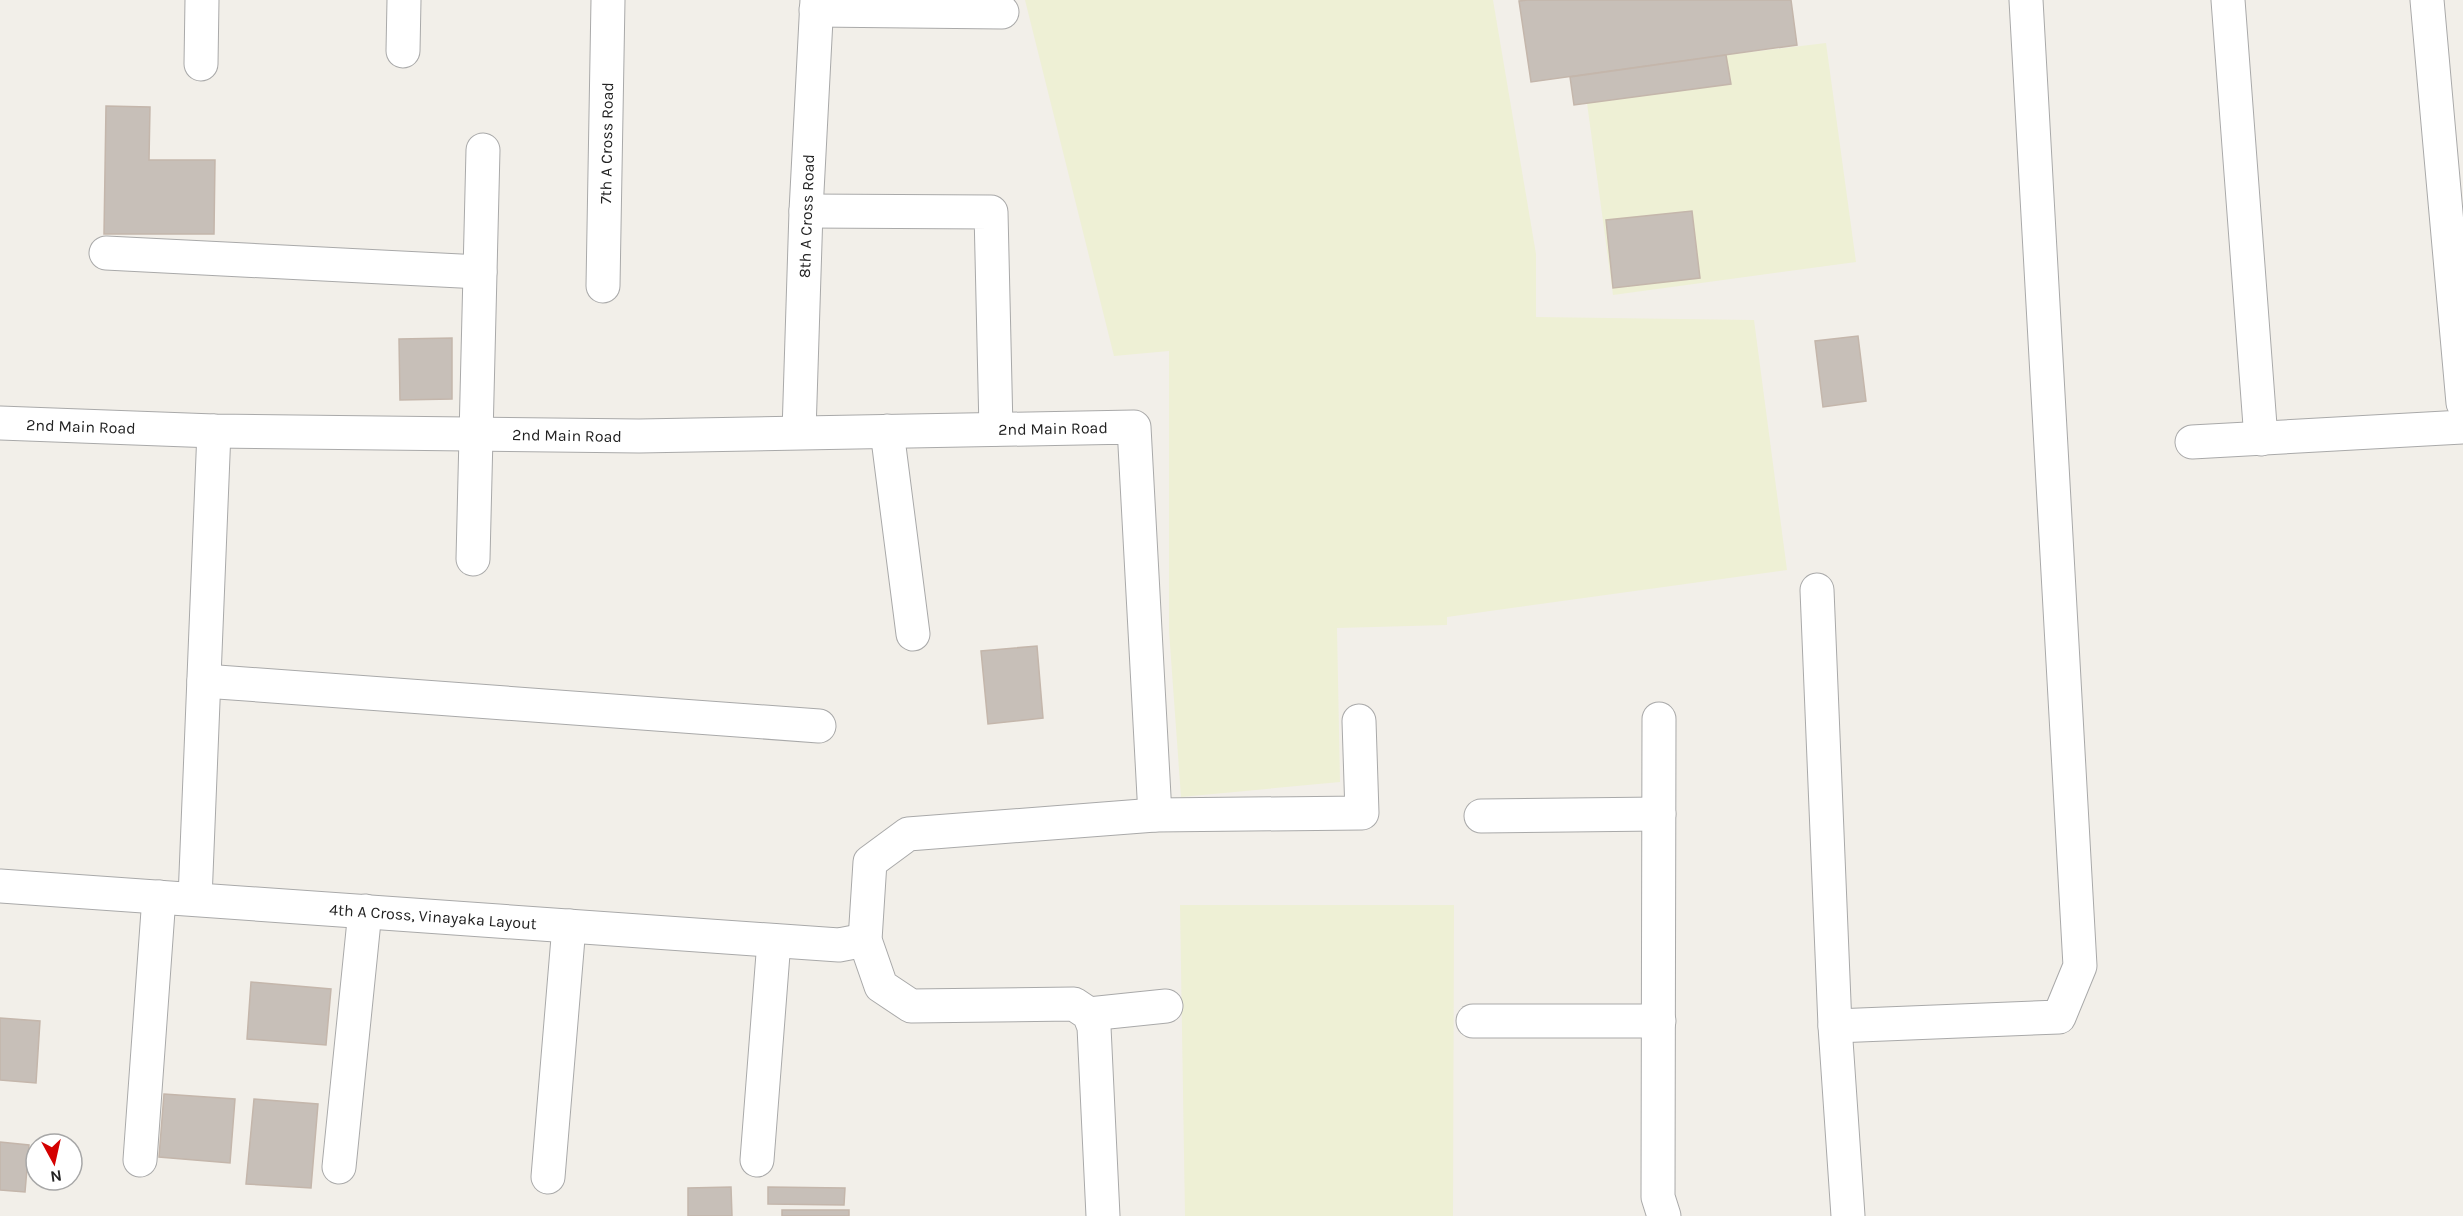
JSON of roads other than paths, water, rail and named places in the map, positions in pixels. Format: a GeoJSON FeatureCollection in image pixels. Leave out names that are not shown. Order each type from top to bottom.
{"type":"FeatureCollection","features":[{"type":"Feature","properties":{"kind":"street"},"geometry":{"type":"LineString","coordinates":[[201,64],[202,0]]}},
{"type":"Feature","properties":{"kind":"street"},"geometry":{"type":"LineString","coordinates":[[403,51],[404,0]]}},
{"type":"Feature","properties":{"kind":"street","name":"7th A Cross Road"},"geometry":{"type":"LineString","coordinates":[[603,286],[608,0]]}},
{"type":"Feature","properties":{"kind":"street"},"geometry":{"type":"LineString","coordinates":[[1834,1026],[2059,1017],[2080,966],[2026,0]]}},
{"type":"Feature","properties":{"kind":"street"},"geometry":{"type":"LineString","coordinates":[[2228,0],[2261,439]]}},
{"type":"Feature","properties":{"kind":"street"},"geometry":{"type":"LineString","coordinates":[[2427,0],[2463,404]]}},
{"type":"Feature","properties":{"kind":"street"},"geometry":{"type":"LineString","coordinates":[[816,5],[1002,12]]}},
{"type":"Feature","properties":{"kind":"street","name":"8th A Cross Road"},"geometry":{"type":"LineString","coordinates":[[800,432],[806,211],[816,5]]}},
{"type":"Feature","properties":{"kind":"street"},"geometry":{"type":"LineString","coordinates":[[473,559],[483,150]]}},
{"type":"Feature","properties":{"kind":"street"},"geometry":{"type":"LineString","coordinates":[[806,211],[991,212],[996,429]]}},
{"type":"Feature","properties":{"kind":"street"},"geometry":{"type":"LineString","coordinates":[[106,253],[480,272]]}},
{"type":"Feature","properties":{"kind":"street","name":"2nd Main Road"},"geometry":{"type":"LineString","coordinates":[[0,423],[214,431],[639,436],[1134,427],[1155,815]]}},
{"type":"Feature","properties":{"kind":"street"},"geometry":{"type":"LineString","coordinates":[[2192,442],[2463,427]]}},
{"type":"Feature","properties":{"kind":"street"},"geometry":{"type":"LineString","coordinates":[[195,899],[214,431]]}},
{"type":"Feature","properties":{"kind":"street"},"geometry":{"type":"LineString","coordinates":[[886,431],[913,634]]}},
{"type":"Feature","properties":{"kind":"street"},"geometry":{"type":"LineString","coordinates":[[1817,590],[1834,1026],[1848,1216]]}},
{"type":"Feature","properties":{"kind":"street"},"geometry":{"type":"LineString","coordinates":[[204,681],[819,726]]}},
{"type":"Feature","properties":{"kind":"street"},"geometry":{"type":"LineString","coordinates":[[1659,719],[1658,1197],[1664,1216]]}},
{"type":"Feature","properties":{"kind":"street"},"geometry":{"type":"LineString","coordinates":[[1102,1216],[1094,1027],[1089,1014],[1074,1004],[911,1006],[881,986],[865,940],[870,862],[908,834],[1155,815],[1362,813],[1359,721]]}},
{"type":"Feature","properties":{"kind":"street"},"geometry":{"type":"LineString","coordinates":[[1481,816],[1659,814]]}},
{"type":"Feature","properties":{"kind":"street","name":"4th A Cross, Vinayaka Layout"},"geometry":{"type":"LineString","coordinates":[[0,886],[774,941],[839,945],[865,940]]}},
{"type":"Feature","properties":{"kind":"street"},"geometry":{"type":"LineString","coordinates":[[140,1160],[159,897]]}},
{"type":"Feature","properties":{"kind":"street"},"geometry":{"type":"LineString","coordinates":[[339,1167],[365,911]]}},
{"type":"Feature","properties":{"kind":"street"},"geometry":{"type":"LineString","coordinates":[[548,1177],[569,926]]}},
{"type":"Feature","properties":{"kind":"street"},"geometry":{"type":"LineString","coordinates":[[757,1160],[774,941]]}},
{"type":"Feature","properties":{"kind":"street"},"geometry":{"type":"LineString","coordinates":[[1089,1014],[1166,1006]]}},
{"type":"Feature","properties":{"kind":"street"},"geometry":{"type":"LineString","coordinates":[[1473,1021],[1659,1021]]}}]}
